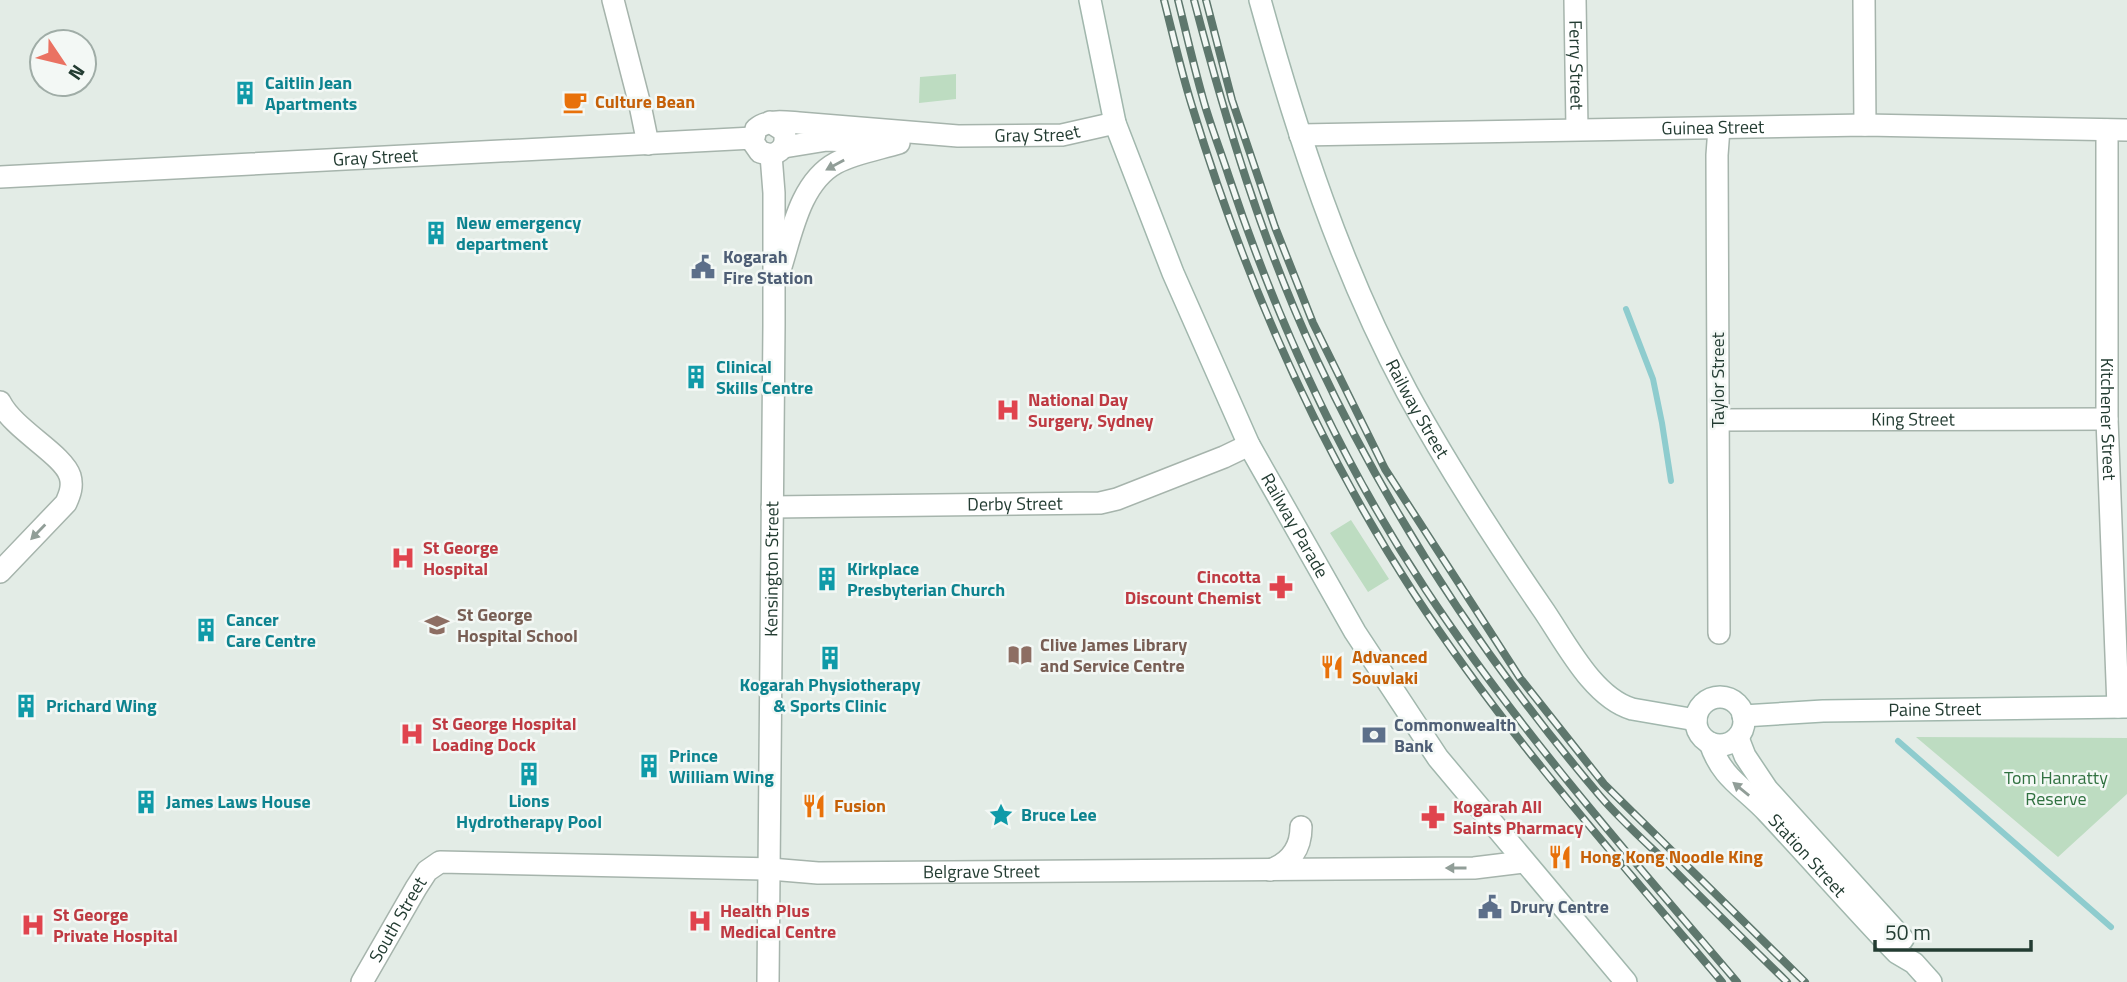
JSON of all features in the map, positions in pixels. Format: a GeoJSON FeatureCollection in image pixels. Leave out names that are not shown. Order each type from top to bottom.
{"type":"FeatureCollection","features":[{"type":"Feature","properties":{"kind":"street"},"geometry":{"type":"LineString","coordinates":[[613,0],[648,144]]}},
{"type":"Feature","properties":{"kind":"street","name":"Railway Parade"},"geometry":{"type":"LineString","coordinates":[[1090,0],[1115,123],[1172,273],[1249,445],[1355,632],[1413,723],[1438,758],[1523,862],[1626,982]]}},
{"type":"Feature","properties":{"kind":"street","name":"Railway Street"},"geometry":{"type":"LineString","coordinates":[[1259,0],[1300,135],[1344,253],[1407,391],[1496,540],[1585,670],[1605,694],[1613,701],[1632,709],[1696,720]]}},
{"type":"Feature","properties":{"kind":"street","name":"Ferry Street"},"geometry":{"type":"LineString","coordinates":[[1575,0],[1577,129]]}},
{"type":"Feature","properties":{"kind":"street"},"geometry":{"type":"LineString","coordinates":[[1864,0],[1865,125]]}},
{"type":"Feature","properties":{"kind":"street"},"geometry":{"type":"LineString","coordinates":[[770,122],[784,131],[786,141],[777,151],[760,152],[754,145],[753,138],[758,127],[770,122]]}},
{"type":"Feature","properties":{"kind":"street","name":"Gray Street"},"geometry":{"type":"LineString","coordinates":[[770,122],[958,136],[1062,135],[1115,123]]}},
{"type":"Feature","properties":{"kind":"street","name":"Guinea Street"},"geometry":{"type":"LineString","coordinates":[[1300,135],[1865,125],[2117,130]]}},
{"type":"Feature","properties":{"kind":"street","name":"Taylor Street"},"geometry":{"type":"LineString","coordinates":[[1718,633],[1719,128]]}},
{"type":"Feature","properties":{"kind":"street","name":"Kitchener Street"},"geometry":{"type":"LineString","coordinates":[[2117,130],[2107,419],[2122,707]]}},
{"type":"Feature","properties":{"kind":"street","name":"Gray Street"},"geometry":{"type":"LineString","coordinates":[[777,151],[827,140],[900,143],[958,136]]}},
{"type":"Feature","properties":{"kind":"street","name":"Gray Street"},"geometry":{"type":"LineString","coordinates":[[0,177],[753,138]]}},
{"type":"Feature","properties":{"kind":"street"},"geometry":{"type":"LineString","coordinates":[[773,292],[800,210],[818,177],[840,161],[900,143]]}},
{"type":"Feature","properties":{"kind":"street","name":"Kensington Street"},"geometry":{"type":"LineString","coordinates":[[768,982],[774,193],[777,151]]}},
{"type":"Feature","properties":{"kind":"street"},"geometry":{"type":"LineString","coordinates":[[0,402],[10,418],[61,463],[70,475],[72,490],[66,503],[0,572]]}},
{"type":"Feature","properties":{"kind":"street","name":"King Street"},"geometry":{"type":"LineString","coordinates":[[1719,420],[2107,419]]}},
{"type":"Feature","properties":{"kind":"street","name":"Derby Street"},"geometry":{"type":"LineString","coordinates":[[772,506],[1100,503],[1129,495],[1249,445]]}},
{"type":"Feature","properties":{"kind":"street"},"geometry":{"type":"LineString","coordinates":[[1717,697],[1731,700],[1737,704],[1743,716],[1742,731],[1738,738],[1724,745],[1710,743],[1699,734],[1696,720],[1702,705],[1717,697]]}},
{"type":"Feature","properties":{"kind":"street","name":"Paine Street"},"geometry":{"type":"LineString","coordinates":[[1743,716],[1822,711],[2122,707]]}},
{"type":"Feature","properties":{"kind":"street","name":"Station Street"},"geometry":{"type":"LineString","coordinates":[[1738,738],[1745,757],[1767,789],[1906,943],[1914,963]]}},
{"type":"Feature","properties":{"kind":"street","name":"Station Street"},"geometry":{"type":"LineString","coordinates":[[1710,743],[1727,776],[1761,805],[1897,953],[1914,963],[1931,982]]}},
{"type":"Feature","properties":{"kind":"street"},"geometry":{"type":"LineString","coordinates":[[1270,870],[1282,865],[1295,852],[1301,827]]}},
{"type":"Feature","properties":{"kind":"street","name":"Belgrave Street"},"geometry":{"type":"LineString","coordinates":[[440,862],[770,869],[810,873],[1474,868],[1523,862]]}},
{"type":"Feature","properties":{"kind":"street","name":"South Street"},"geometry":{"type":"LineString","coordinates":[[362,982],[421,879],[440,862]]}},
{"type":"Feature","properties":{"kind":"green space"},"geometry":{"type":"Polygon","coordinates":[[[956,74],[956,99],[919,103],[920,77],[956,74]]]}},
{"type":"Feature","properties":{"kind":"green space"},"geometry":{"type":"Polygon","coordinates":[[[1351,520],[1389,579],[1368,592],[1330,533],[1351,520]]]}},
{"type":"Feature","properties":{"kind":"green space","name":"Tom Hanratty Reserve"},"geometry":{"type":"Polygon","coordinates":[[[1916,737],[2127,738],[2127,794],[2058,857],[1916,737]]]}},
{"type":"Feature","properties":{"kind":"waterway"},"geometry":{"type":"LineString","coordinates":[[1626,309],[1653,379],[1671,481]]}},
{"type":"Feature","properties":{"kind":"waterway"},"geometry":{"type":"LineString","coordinates":[[1898,741],[2111,927]]}},
{"type":"Feature","properties":{"kind":"railway"},"geometry":{"type":"LineString","coordinates":[[1164,0],[1212,170],[1260,296],[1315,419],[1379,538],[1415,595],[1486,696],[1562,793],[1722,982]]}},
{"type":"Feature","properties":{"kind":"railway"},"geometry":{"type":"LineString","coordinates":[[1178,0],[1208,115],[1268,284],[1339,441],[1395,542],[1461,642],[1536,742],[1737,982]]}},
{"type":"Feature","properties":{"kind":"railway"},"geometry":{"type":"LineString","coordinates":[[1194,0],[1247,183],[1298,317],[1346,418],[1409,532],[1480,641],[1558,746],[1622,820],[1787,982]]}},
{"type":"Feature","properties":{"kind":"railway"},"geometry":{"type":"LineString","coordinates":[[1206,0],[1232,100],[1275,227],[1313,323],[1385,469],[1520,678],[1604,784],[1805,982]]}},
{"type":"Feature","properties":{"kind":"place","name":"Caitlin Jean Apartments"},"geometry":{"type":"Point","coordinates":[245,93]}},
{"type":"Feature","properties":{"kind":"place","name":"Culture Bean"},"geometry":{"type":"Point","coordinates":[575,102]}},
{"type":"Feature","properties":{"kind":"place","name":"New emergency department"},"geometry":{"type":"Point","coordinates":[436,233]}},
{"type":"Feature","properties":{"kind":"place","name":"Kogarah Fire Station"},"geometry":{"type":"Point","coordinates":[703,267]}},
{"type":"Feature","properties":{"kind":"place","name":"Clinical Skills Centre"},"geometry":{"type":"Point","coordinates":[696,377]}},
{"type":"Feature","properties":{"kind":"place","name":"National Day Surgery, Sydney"},"geometry":{"type":"Point","coordinates":[1008,410]}},
{"type":"Feature","properties":{"kind":"place","name":"St George Hospital"},"geometry":{"type":"Point","coordinates":[403,558]}},
{"type":"Feature","properties":{"kind":"place","name":"Kirkplace Presbyterian Church"},"geometry":{"type":"Point","coordinates":[827,579]}},
{"type":"Feature","properties":{"kind":"place","name":"Cincotta Discount Chemist"},"geometry":{"type":"Point","coordinates":[1281,587]}},
{"type":"Feature","properties":{"kind":"place","name":"St George Hospital School"},"geometry":{"type":"Point","coordinates":[437,625]}},
{"type":"Feature","properties":{"kind":"place","name":"Cancer Care Centre"},"geometry":{"type":"Point","coordinates":[206,630]}},
{"type":"Feature","properties":{"kind":"place","name":"Clive James Library and Service Centre"},"geometry":{"type":"Point","coordinates":[1020,655]}},
{"type":"Feature","properties":{"kind":"place","name":"Kogarah Physiotherapy & Sports Clinic"},"geometry":{"type":"Point","coordinates":[830,658]}},
{"type":"Feature","properties":{"kind":"place","name":"Advanced Souvlaki"},"geometry":{"type":"Point","coordinates":[1332,667]}},
{"type":"Feature","properties":{"kind":"place","name":"Prichard Wing"},"geometry":{"type":"Point","coordinates":[26,706]}},
{"type":"Feature","properties":{"kind":"place","name":"St George Hospital Loading Dock"},"geometry":{"type":"Point","coordinates":[412,734]}},
{"type":"Feature","properties":{"kind":"place","name":"Commonwealth Bank"},"geometry":{"type":"Point","coordinates":[1374,735]}},
{"type":"Feature","properties":{"kind":"place","name":"Prince William Wing"},"geometry":{"type":"Point","coordinates":[649,766]}},
{"type":"Feature","properties":{"kind":"place","name":"Lions Hydrotherapy Pool"},"geometry":{"type":"Point","coordinates":[529,774]}},
{"type":"Feature","properties":{"kind":"place","name":"James Laws House"},"geometry":{"type":"Point","coordinates":[146,802]}},
{"type":"Feature","properties":{"kind":"place","name":"Fusion"},"geometry":{"type":"Point","coordinates":[814,806]}},
{"type":"Feature","properties":{"kind":"place","name":"Bruce Lee"},"geometry":{"type":"Point","coordinates":[1001,815]}},
{"type":"Feature","properties":{"kind":"place","name":"Kogarah All Saints Pharmacy"},"geometry":{"type":"Point","coordinates":[1433,817]}},
{"type":"Feature","properties":{"kind":"place","name":"Hong Kong Noodle King"},"geometry":{"type":"Point","coordinates":[1560,857]}},
{"type":"Feature","properties":{"kind":"place","name":"Drury Centre"},"geometry":{"type":"Point","coordinates":[1490,907]}},
{"type":"Feature","properties":{"kind":"place","name":"Health Plus Medical Centre"},"geometry":{"type":"Point","coordinates":[700,921]}},
{"type":"Feature","properties":{"kind":"place","name":"St George Private Hospital"},"geometry":{"type":"Point","coordinates":[33,925]}}]}
